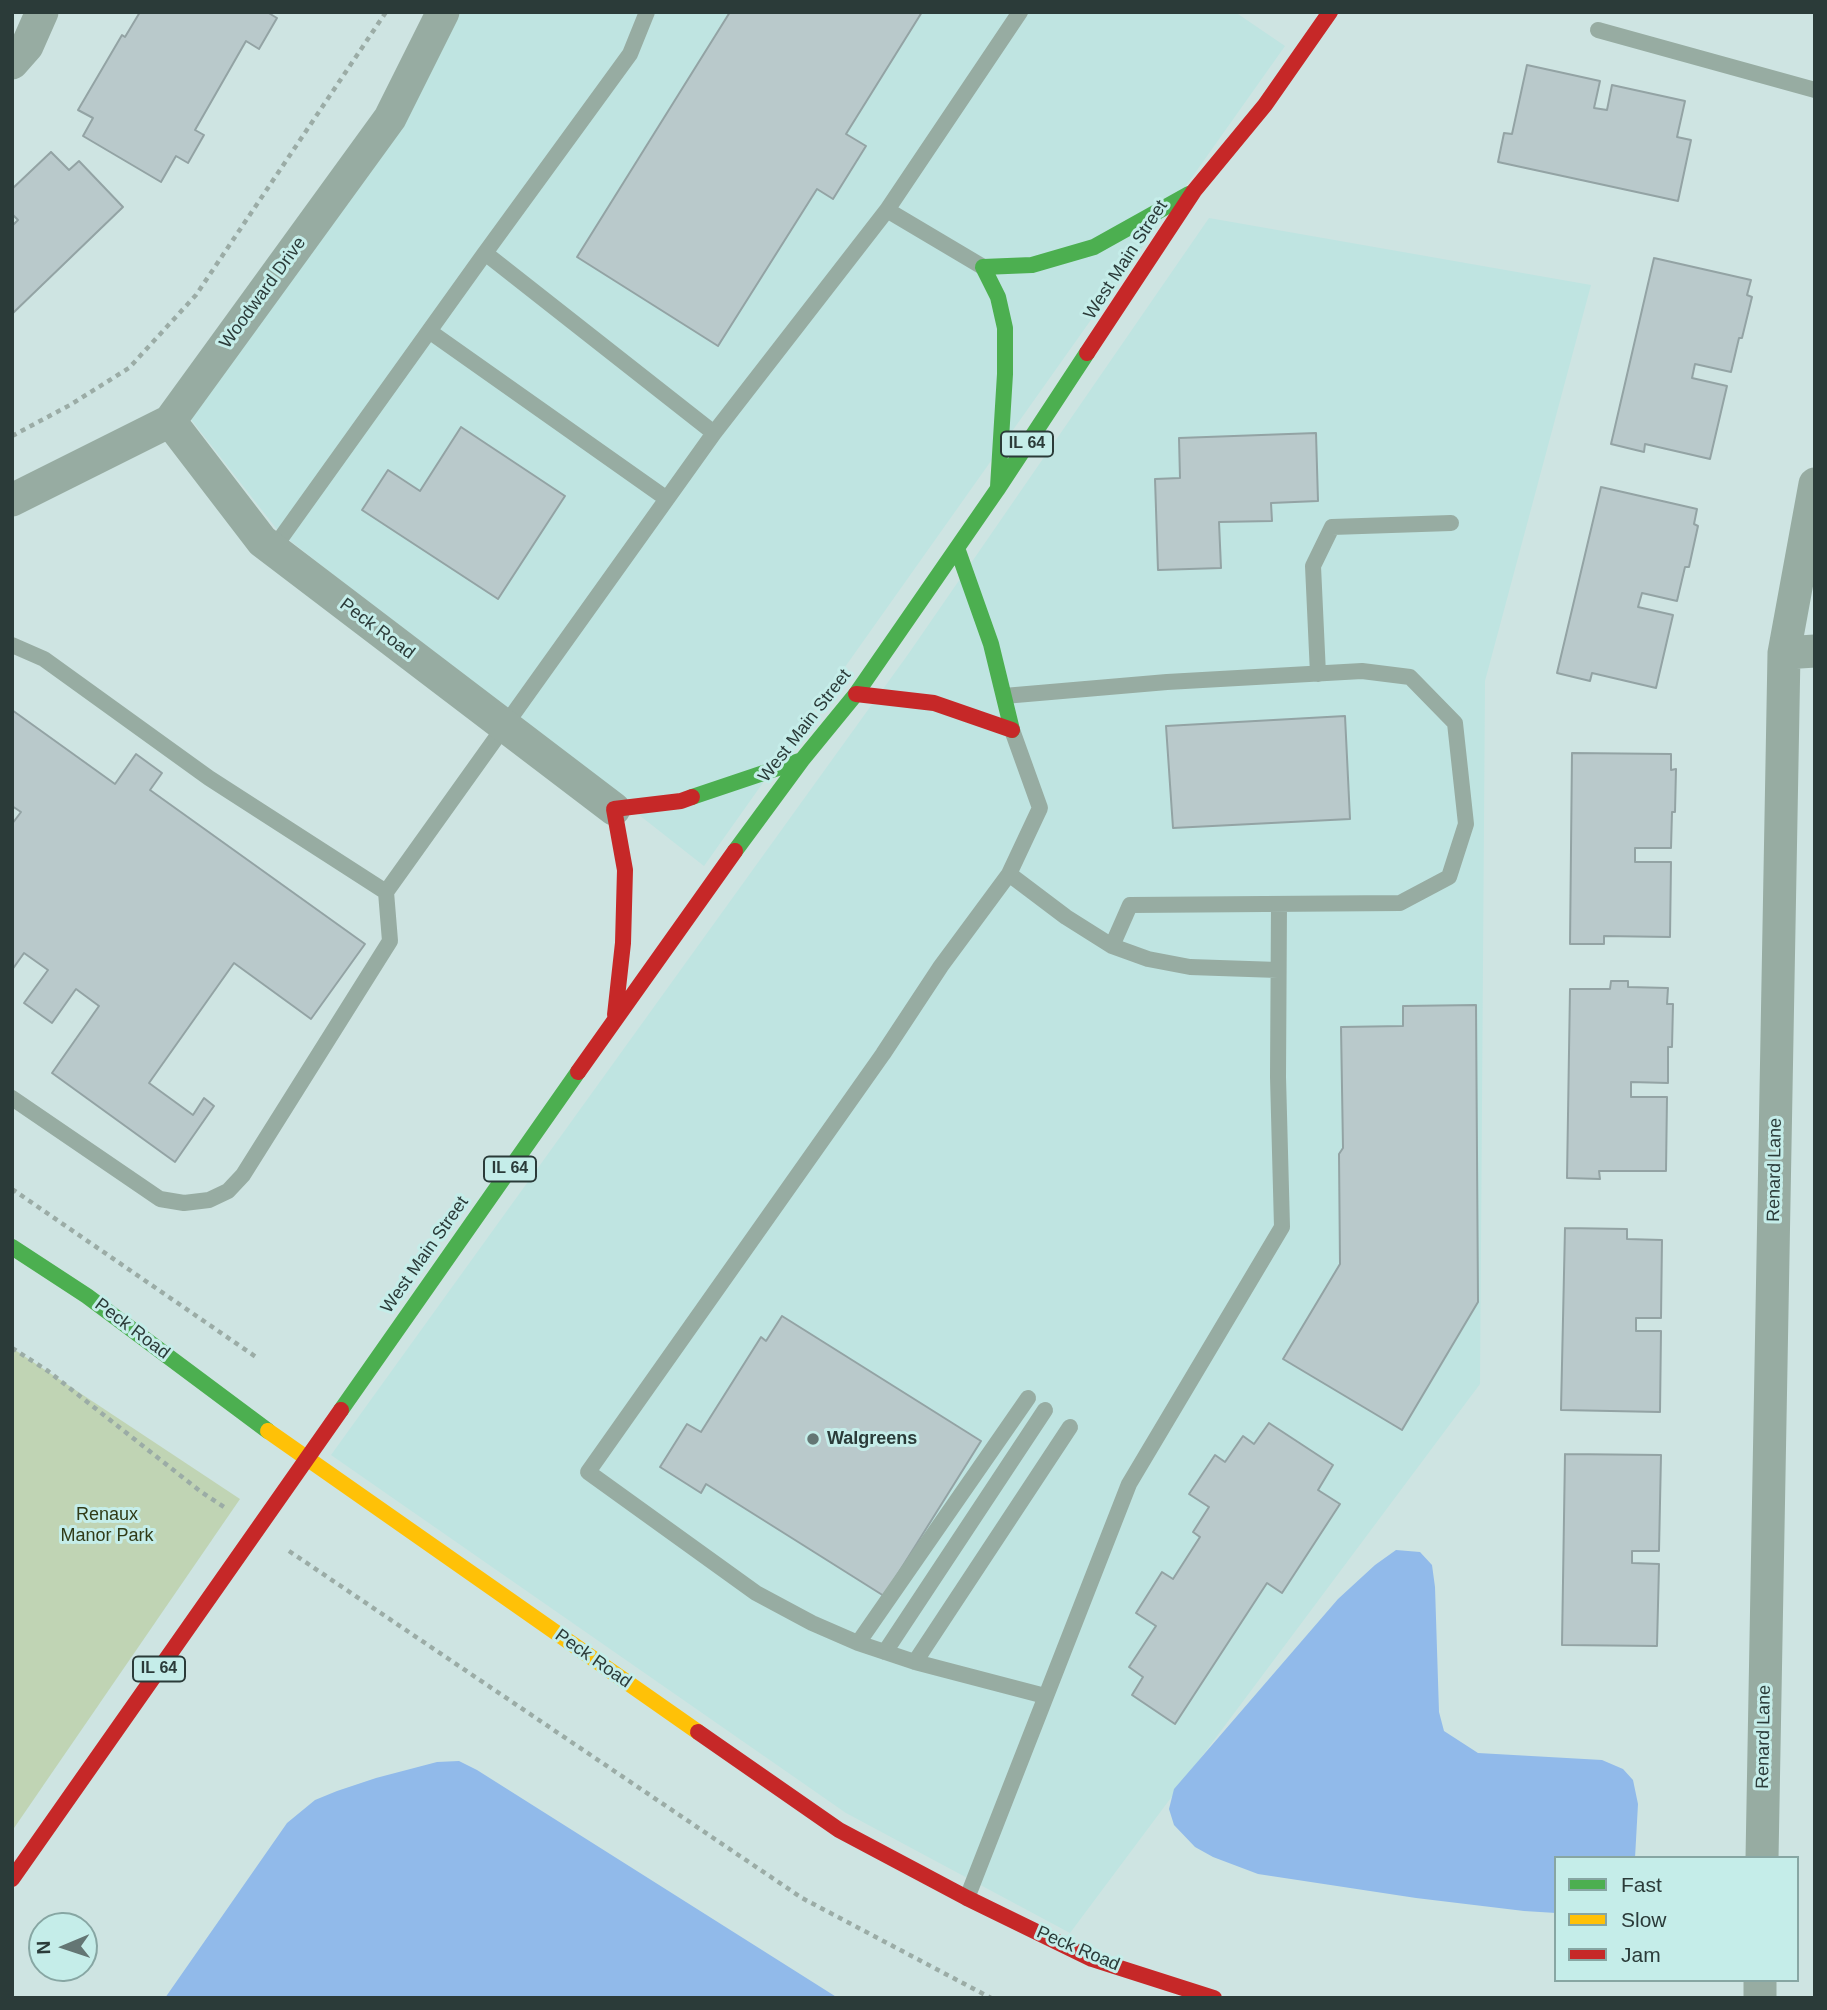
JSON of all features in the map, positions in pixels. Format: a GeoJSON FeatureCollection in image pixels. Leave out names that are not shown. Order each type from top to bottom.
{"type":"FeatureCollection","features":[{"type":"Feature","properties":{"kind":"main road","name":"West Main Street"},"geometry":{"type":"LineString","coordinates":[[305,1459],[614,1020],[802,760],[856,694],[997,490],[1194,191],[1265,105],[1330,12]]}},
{"type":"Feature","properties":{"kind":"main road"},"geometry":{"type":"LineString","coordinates":[[997,490],[1006,328],[998,298],[982,267],[1032,265],[1094,247],[1194,191]]}},
{"type":"Feature","properties":{"kind":"main road"},"geometry":{"type":"LineString","coordinates":[[957,548],[991,644],[1012,730]]}},
{"type":"Feature","properties":{"kind":"main road"},"geometry":{"type":"LineString","coordinates":[[856,694],[934,704],[1012,730]]}},
{"type":"Feature","properties":{"kind":"main road"},"geometry":{"type":"LineString","coordinates":[[614,1020],[623,943],[625,870],[614,809],[681,801],[802,760]]}},
{"type":"Feature","properties":{"kind":"main road","name":"Peck Road"},"geometry":{"type":"LineString","coordinates":[[12,1247],[87,1296],[305,1459],[839,1830],[967,1898],[1092,1959],[1214,1998]]}},
{"type":"Feature","properties":{"kind":"main road","name":"IL 64"},"geometry":{"type":"LineString","coordinates":[[12,1879],[305,1459]]}},
{"type":"Feature","properties":{"kind":"street"},"geometry":{"type":"LineString","coordinates":[[12,63],[27,46],[42,12]]}},
{"type":"Feature","properties":{"kind":"street","name":"Woodward Drive"},"geometry":{"type":"LineString","coordinates":[[12,500],[170,421],[390,118],[443,12]]}},
{"type":"Feature","properties":{"kind":"street","name":"Peck Road"},"geometry":{"type":"LineString","coordinates":[[170,421],[262,541],[614,809]]}},
{"type":"Feature","properties":{"kind":"street","name":"Renard Lane"},"geometry":{"type":"LineString","coordinates":[[1762,1856],[1799,652],[1815,484]]}},
{"type":"Feature","properties":{"kind":"lane"},"geometry":{"type":"LineString","coordinates":[[273,549],[630,54],[647,12]]}},
{"type":"Feature","properties":{"kind":"lane"},"geometry":{"type":"LineString","coordinates":[[12,1098],[160,1199],[184,1203],[209,1200],[228,1191],[243,1175],[390,941],[386,892],[714,433],[887,210],[1020,12]]}},
{"type":"Feature","properties":{"kind":"lane"},"geometry":{"type":"LineString","coordinates":[[1598,30],[1815,90]]}},
{"type":"Feature","properties":{"kind":"lane"},"geometry":{"type":"LineString","coordinates":[[887,210],[982,267]]}},
{"type":"Feature","properties":{"kind":"lane"},"geometry":{"type":"LineString","coordinates":[[485,253],[714,433]]}},
{"type":"Feature","properties":{"kind":"lane"},"geometry":{"type":"LineString","coordinates":[[429,331],[667,499]]}},
{"type":"Feature","properties":{"kind":"lane"},"geometry":{"type":"LineString","coordinates":[[1318,674],[1313,566],[1332,527],[1451,523]]}},
{"type":"Feature","properties":{"kind":"lane"},"geometry":{"type":"LineString","coordinates":[[12,645],[44,659],[209,778],[386,892]]}},
{"type":"Feature","properties":{"kind":"lane"},"geometry":{"type":"LineString","coordinates":[[1004,696],[1167,682],[1363,671],[1410,677],[1455,723],[1466,824],[1449,877],[1400,904],[1130,905],[1112,946]]}},
{"type":"Feature","properties":{"kind":"lane"},"geometry":{"type":"LineString","coordinates":[[1012,730],[1040,808],[1009,874],[941,966],[883,1054],[588,1472],[756,1593],[812,1623],[858,1643],[915,1662],[1045,1696]]}},
{"type":"Feature","properties":{"kind":"lane"},"geometry":{"type":"LineString","coordinates":[[1009,874],[1066,918],[1112,946],[1148,959],[1190,967],[1278,970]]}},
{"type":"Feature","properties":{"kind":"lane"},"geometry":{"type":"LineString","coordinates":[[967,1898],[1129,1484],[1282,1227],[1278,1077],[1279,904]]}},
{"type":"Feature","properties":{"kind":"lane"},"geometry":{"type":"LineString","coordinates":[[858,1643],[1028,1398]]}},
{"type":"Feature","properties":{"kind":"lane"},"geometry":{"type":"LineString","coordinates":[[885,1652],[1045,1410]]}},
{"type":"Feature","properties":{"kind":"lane"},"geometry":{"type":"LineString","coordinates":[[915,1662],[1070,1427]]}},
{"type":"Feature","properties":{"kind":"path"},"geometry":{"type":"LineString","coordinates":[[12,436],[129,368],[196,295],[386,12]]}},
{"type":"Feature","properties":{"kind":"path"},"geometry":{"type":"LineString","coordinates":[[12,1189],[256,1357]]}},
{"type":"Feature","properties":{"kind":"path"},"geometry":{"type":"LineString","coordinates":[[12,1348],[48,1371],[200,1491]]}},
{"type":"Feature","properties":{"kind":"path"},"geometry":{"type":"LineString","coordinates":[[306,1563],[802,1898],[990,1998]]}},
{"type":"Feature","properties":{"kind":"shaded area"},"geometry":{"type":"Polygon","coordinates":[[[459,12],[1235,12],[1285,46],[704,866],[279,532],[189,417],[459,12]]]}},
{"type":"Feature","properties":{"kind":"shaded area"},"geometry":{"type":"Polygon","coordinates":[[[1209,218],[1591,285],[1485,681],[1480,1384],[1070,1933],[846,1813],[331,1455],[909,653],[1209,218]]]}},
{"type":"Feature","properties":{"kind":"green space","name":"Renaux Manor Park"},"geometry":{"type":"Polygon","coordinates":[[[12,1348],[240,1499],[12,1831],[12,1348]]]}},
{"type":"Feature","properties":{"kind":"water"},"geometry":{"type":"Polygon","coordinates":[[[1396,1550],[1420,1552],[1432,1565],[1439,1712],[1444,1731],[1478,1753],[1602,1760],[1623,1769],[1633,1780],[1638,1804],[1635,1856],[1554,1856],[1554,1913],[1416,1898],[1258,1874],[1213,1857],[1195,1847],[1174,1825],[1169,1809],[1174,1789],[1338,1599],[1396,1550]]]}},
{"type":"Feature","properties":{"kind":"water"},"geometry":{"type":"Polygon","coordinates":[[[459,1761],[838,1998],[165,1998],[287,1823],[315,1800],[376,1778],[437,1762],[459,1761]]]}},
{"type":"Feature","properties":{"kind":"building"},"geometry":{"type":"Polygon","coordinates":[[[140,12],[267,12],[277,18],[259,49],[246,41],[195,130],[204,135],[188,163],[176,156],[161,182],[83,136],[93,118],[78,110],[122,35],[125,37],[140,12]]]}},
{"type":"Feature","properties":{"kind":"building"},"geometry":{"type":"Polygon","coordinates":[[[730,12],[922,12],[846,134],[866,146],[833,199],[817,189],[718,346],[577,257],[730,12]]]}},
{"type":"Feature","properties":{"kind":"building"},"geometry":{"type":"Polygon","coordinates":[[[1527,65],[1600,81],[1594,108],[1607,110],[1612,85],[1685,101],[1677,137],[1691,140],[1678,201],[1498,162],[1504,133],[1512,134],[1527,65]]]}},
{"type":"Feature","properties":{"kind":"building"},"geometry":{"type":"Polygon","coordinates":[[[51,152],[69,170],[79,161],[123,207],[12,314],[12,226],[18,220],[12,214],[12,189],[51,152]]]}},
{"type":"Feature","properties":{"kind":"building"},"geometry":{"type":"Polygon","coordinates":[[[1654,258],[1751,280],[1747,295],[1752,297],[1731,372],[1695,364],[1692,378],[1727,386],[1710,459],[1645,444],[1644,452],[1611,444],[1654,258]]]}},
{"type":"Feature","properties":{"kind":"building"},"geometry":{"type":"Polygon","coordinates":[[[461,427],[565,496],[498,599],[362,510],[388,470],[420,491],[461,427]]]}},
{"type":"Feature","properties":{"kind":"building"},"geometry":{"type":"Polygon","coordinates":[[[1316,433],[1318,501],[1271,503],[1272,521],[1219,522],[1221,568],[1158,570],[1155,479],[1180,478],[1179,438],[1316,433]]]}},
{"type":"Feature","properties":{"kind":"building"},"geometry":{"type":"Polygon","coordinates":[[[1601,487],[1697,509],[1694,524],[1698,526],[1689,567],[1685,567],[1677,601],[1642,593],[1638,607],[1673,615],[1656,688],[1592,673],[1590,681],[1557,673],[1601,487]]]}},
{"type":"Feature","properties":{"kind":"building"},"geometry":{"type":"Polygon","coordinates":[[[12,710],[115,784],[136,754],[162,773],[150,790],[365,944],[311,1019],[234,963],[149,1083],[193,1115],[204,1098],[214,1106],[175,1162],[52,1073],[99,1006],[76,989],[52,1023],[24,1003],[48,970],[24,953],[12,970],[12,824],[21,812],[12,806],[12,710]]]}},
{"type":"Feature","properties":{"kind":"building"},"geometry":{"type":"Polygon","coordinates":[[[1345,716],[1350,819],[1173,828],[1166,726],[1345,716]]]}},
{"type":"Feature","properties":{"kind":"building"},"geometry":{"type":"Polygon","coordinates":[[[1572,753],[1671,754],[1671,770],[1676,769],[1671,848],[1635,848],[1635,862],[1671,862],[1670,937],[1604,936],[1604,944],[1570,944],[1572,753]]]}},
{"type":"Feature","properties":{"kind":"building"},"geometry":{"type":"Polygon","coordinates":[[[1611,981],[1628,981],[1628,987],[1668,988],[1667,1004],[1673,1004],[1672,1047],[1668,1047],[1668,1083],[1631,1082],[1631,1097],[1667,1097],[1666,1171],[1599,1171],[1600,1179],[1567,1178],[1570,989],[1610,989],[1611,981]]]}},
{"type":"Feature","properties":{"kind":"building"},"geometry":{"type":"Polygon","coordinates":[[[1476,1005],[1478,1302],[1402,1430],[1283,1359],[1340,1264],[1339,1154],[1343,1148],[1341,1027],[1403,1026],[1403,1006],[1476,1005]]]}},
{"type":"Feature","properties":{"kind":"building"},"geometry":{"type":"Polygon","coordinates":[[[1565,1228],[1627,1229],[1627,1239],[1662,1240],[1661,1318],[1636,1318],[1636,1331],[1661,1331],[1660,1412],[1561,1410],[1565,1228]]]}},
{"type":"Feature","properties":{"kind":"building"},"geometry":{"type":"Polygon","coordinates":[[[782,1316],[981,1441],[884,1596],[706,1484],[701,1493],[660,1467],[687,1424],[701,1432],[761,1337],[766,1341],[782,1316]]]}},
{"type":"Feature","properties":{"kind":"building"},"geometry":{"type":"Polygon","coordinates":[[[1269,1423],[1333,1465],[1318,1490],[1340,1504],[1282,1593],[1267,1583],[1175,1724],[1132,1695],[1143,1677],[1129,1667],[1156,1626],[1136,1613],[1162,1572],[1173,1579],[1200,1537],[1193,1532],[1209,1507],[1189,1494],[1215,1455],[1225,1462],[1243,1436],[1254,1444],[1269,1423]]]}},
{"type":"Feature","properties":{"kind":"building"},"geometry":{"type":"Polygon","coordinates":[[[1565,1454],[1661,1455],[1659,1551],[1632,1551],[1632,1563],[1659,1564],[1657,1646],[1562,1645],[1565,1454]]]}},
{"type":"Feature","properties":{"kind":"traffic: fast"},"geometry":{"type":"LineString","coordinates":[[998,487],[1005,328],[998,297],[983,267],[1032,265],[1094,247],[1189,194]]}},
{"type":"Feature","properties":{"kind":"traffic: fast"},"geometry":{"type":"LineString","coordinates":[[735,851],[802,760],[856,694],[997,490],[1087,353]]}},
{"type":"Feature","properties":{"kind":"traffic: fast"},"geometry":{"type":"LineString","coordinates":[[957,548],[991,644],[1012,730]]}},
{"type":"Feature","properties":{"kind":"traffic: fast"},"geometry":{"type":"LineString","coordinates":[[692,797],[802,760]]}},
{"type":"Feature","properties":{"kind":"traffic: fast"},"geometry":{"type":"LineString","coordinates":[[341,1410],[578,1072]]}},
{"type":"Feature","properties":{"kind":"traffic: fast"},"geometry":{"type":"LineString","coordinates":[[12,1247],[87,1296],[268,1431]]}},
{"type":"Feature","properties":{"kind":"traffic: slow"},"geometry":{"type":"LineString","coordinates":[[268,1431],[698,1732]]}},
{"type":"Feature","properties":{"kind":"traffic: jam"},"geometry":{"type":"LineString","coordinates":[[1087,353],[1194,191],[1265,105],[1330,12]]}},
{"type":"Feature","properties":{"kind":"traffic: jam"},"geometry":{"type":"LineString","coordinates":[[856,694],[934,703],[1012,730]]}},
{"type":"Feature","properties":{"kind":"traffic: jam"},"geometry":{"type":"LineString","coordinates":[[615,1015],[623,943],[625,870],[614,809],[681,801],[692,797]]}},
{"type":"Feature","properties":{"kind":"traffic: jam"},"geometry":{"type":"LineString","coordinates":[[578,1072],[735,851]]}},
{"type":"Feature","properties":{"kind":"traffic: jam"},"geometry":{"type":"LineString","coordinates":[[12,1879],[341,1410]]}},
{"type":"Feature","properties":{"kind":"traffic: jam"},"geometry":{"type":"LineString","coordinates":[[698,1732],[839,1830],[967,1898],[1092,1959],[1214,1998]]}},
{"type":"Feature","properties":{"kind":"place","name":"Walgreens"},"geometry":{"type":"Point","coordinates":[813,1439]}}]}
